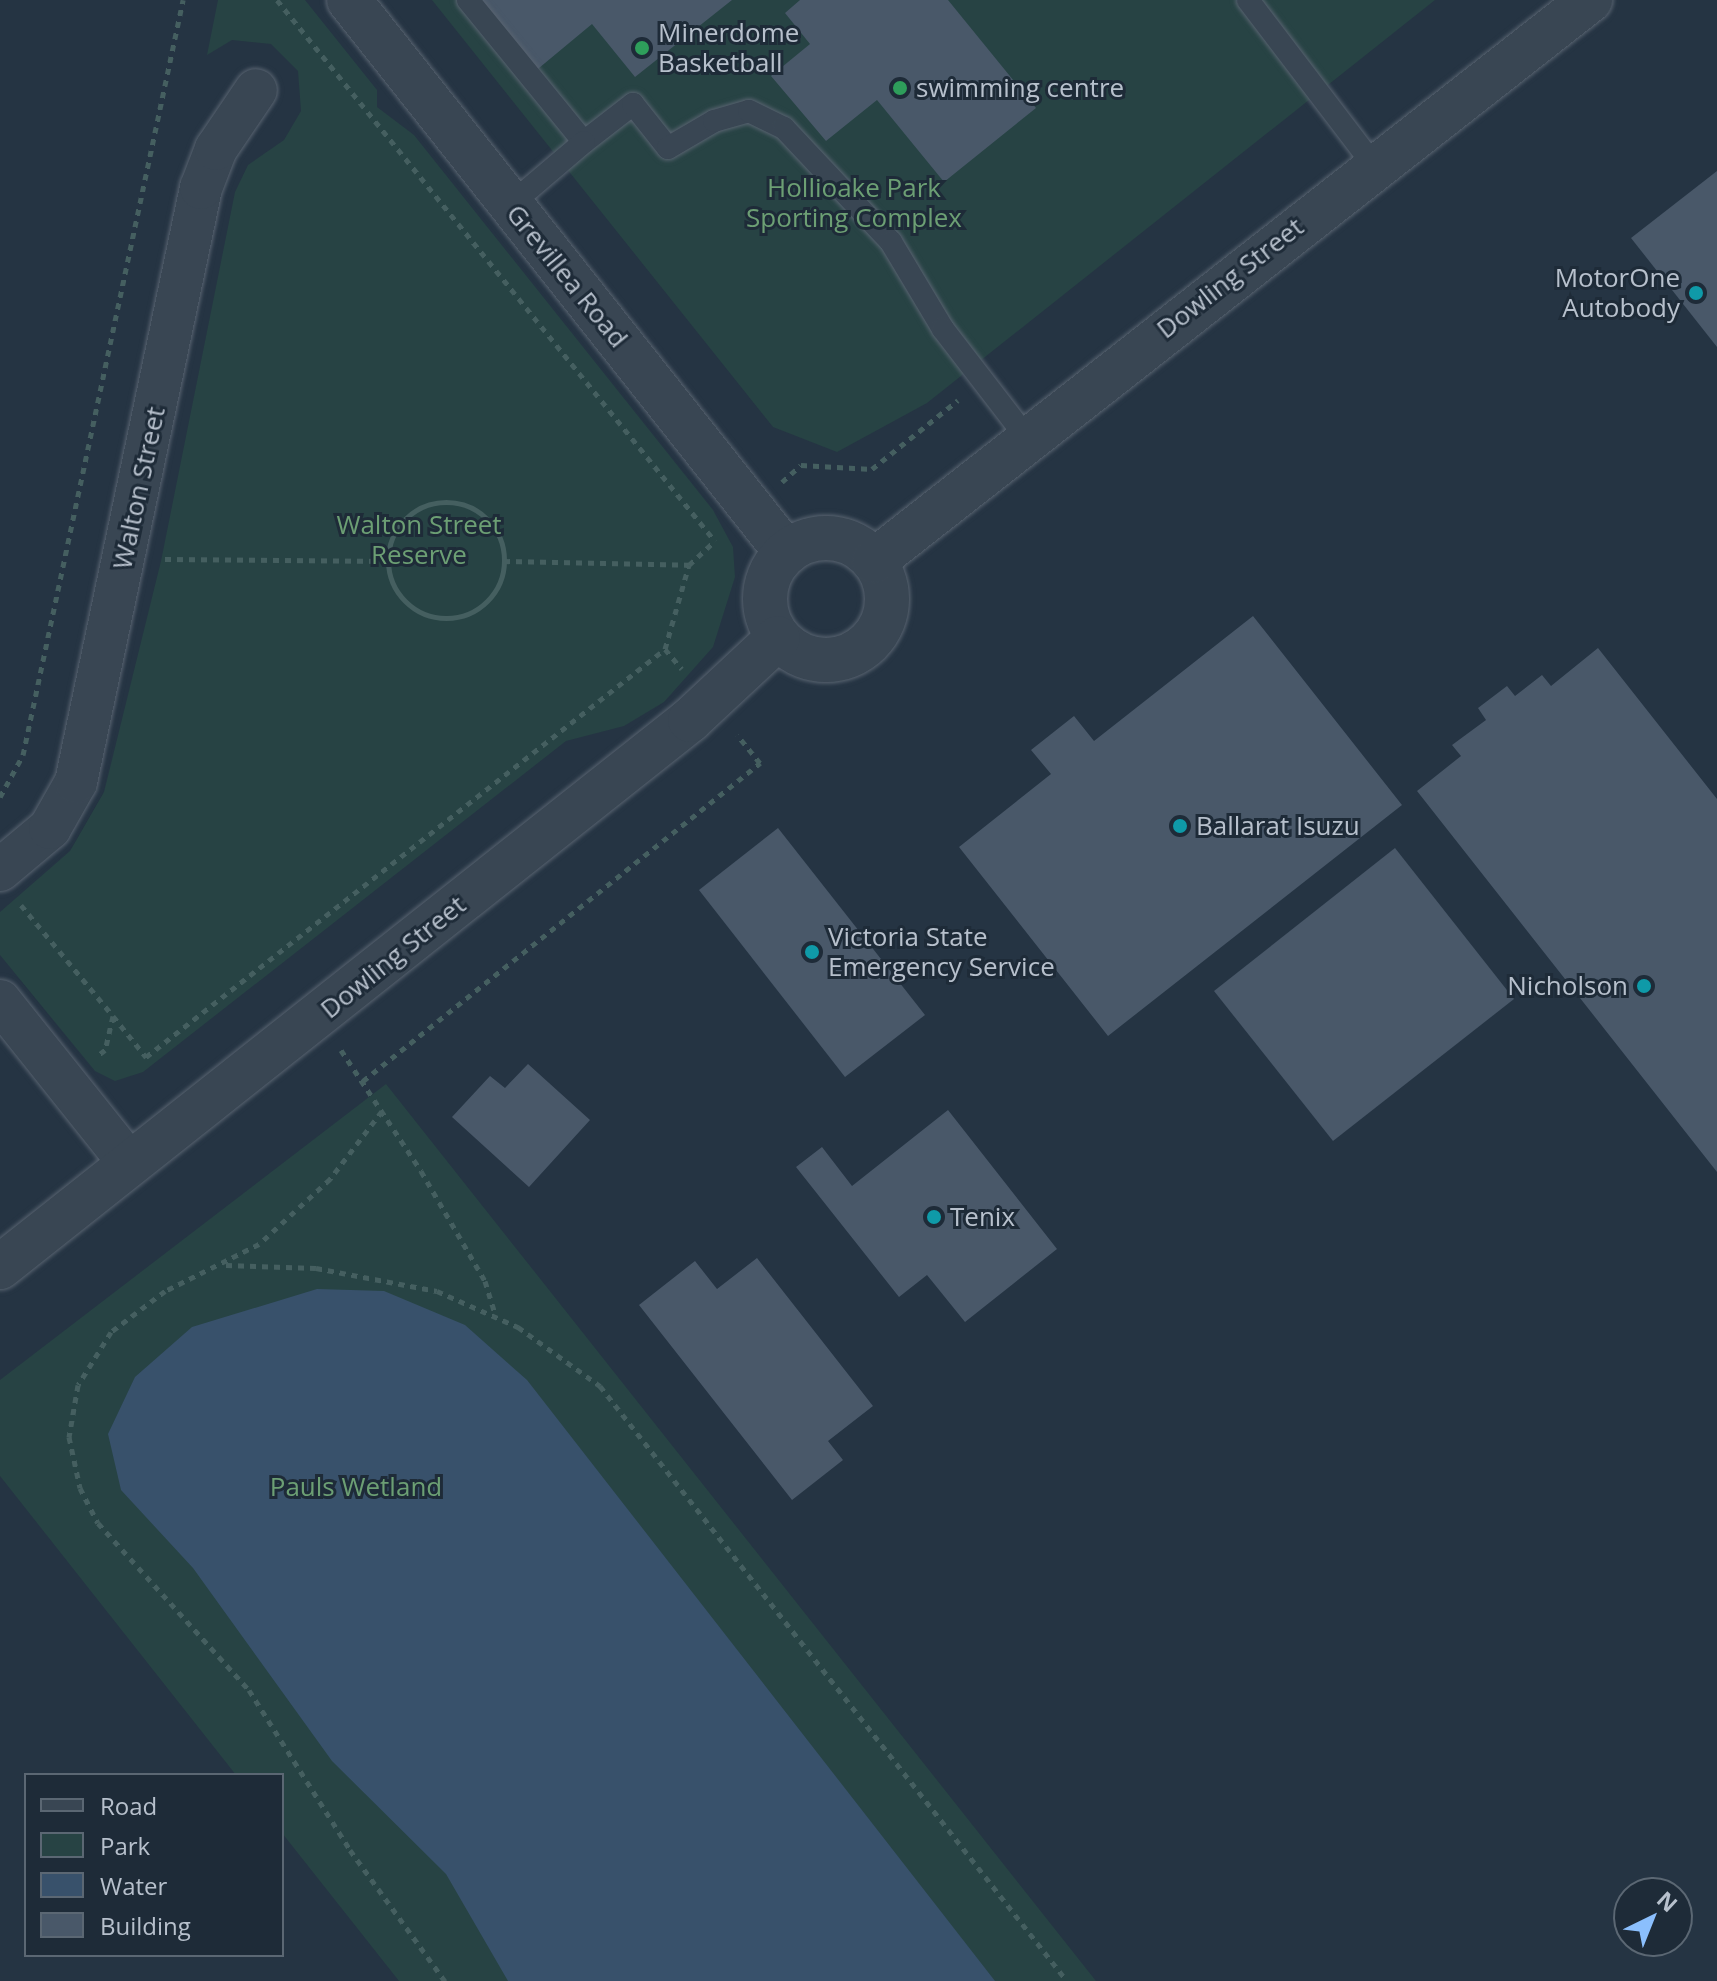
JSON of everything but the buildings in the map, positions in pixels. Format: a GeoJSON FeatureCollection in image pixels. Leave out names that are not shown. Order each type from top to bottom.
{"type":"FeatureCollection","features":[{"type":"Feature","properties":{"kind":"street","name":"Grevillea Road"},"geometry":{"type":"LineString","coordinates":[[349,0],[786,552]]}},
{"type":"Feature","properties":{"kind":"street","name":"Dowling Street"},"geometry":{"type":"LineString","coordinates":[[874,561],[1373,164],[1590,0]]}},
{"type":"Feature","properties":{"kind":"street","name":"Walton Street"},"geometry":{"type":"LineString","coordinates":[[7,884],[50,828],[76,782],[201,188],[216,149],[256,90]]}},
{"type":"Feature","properties":{"kind":"street"},"geometry":{"type":"LineString","coordinates":[[811,539],[839,539],[874,561],[886,585],[886,613],[865,647],[840,659],[812,660],[778,638],[764,600],[770,573],[786,552],[811,539]]}},
{"type":"Feature","properties":{"kind":"street","name":"Dowling Street"},"geometry":{"type":"LineString","coordinates":[[0,1267],[690,720],[778,638]]}},
{"type":"Feature","properties":{"kind":"street"},"geometry":{"type":"LineString","coordinates":[[0,1001],[130,1164]]}},
{"type":"Feature","properties":{"kind":"lane"},"geometry":{"type":"LineString","coordinates":[[468,0],[584,142]]}},
{"type":"Feature","properties":{"kind":"lane"},"geometry":{"type":"LineString","coordinates":[[1248,0],[1373,164]]}},
{"type":"Feature","properties":{"kind":"lane"},"geometry":{"type":"LineString","coordinates":[[510,205],[633,104],[668,148],[714,121],[749,111],[784,128],[891,242],[943,329],[1027,438]]}},
{"type":"Feature","properties":{"kind":"path"},"geometry":{"type":"LineString","coordinates":[[0,797],[23,755],[183,0]]}},
{"type":"Feature","properties":{"kind":"path"},"geometry":{"type":"LineString","coordinates":[[277,0],[715,541]]}},
{"type":"Feature","properties":{"kind":"path"},"geometry":{"type":"LineString","coordinates":[[665,649],[689,565],[801,465],[872,469],[983,381]]}},
{"type":"Feature","properties":{"kind":"path"},"geometry":{"type":"LineString","coordinates":[[446,503],[487,520],[500,538],[504,561],[496,590],[483,605],[446,618],[426,615],[402,598],[388,561],[405,520],[446,503]]}},
{"type":"Feature","properties":{"kind":"path"},"geometry":{"type":"LineString","coordinates":[[124,559],[388,561]]}},
{"type":"Feature","properties":{"kind":"path"},"geometry":{"type":"LineString","coordinates":[[504,561],[689,565]]}},
{"type":"Feature","properties":{"kind":"path"},"geometry":{"type":"LineString","coordinates":[[7,884],[113,1016],[105,1050],[64,1081]]}},
{"type":"Feature","properties":{"kind":"path"},"geometry":{"type":"LineString","coordinates":[[318,1017],[382,1111],[485,1281],[496,1315]]}},
{"type":"Feature","properties":{"kind":"path"},"geometry":{"type":"LineString","coordinates":[[382,1111],[307,1203],[226,1265],[165,1291],[98,1346],[71,1409],[80,1488],[119,1551],[249,1690],[350,1850],[445,1981]]}},
{"type":"Feature","properties":{"kind":"path"},"geometry":{"type":"LineString","coordinates":[[226,1265],[316,1268],[402,1283],[496,1315],[615,1399],[1067,1981]]}},
{"type":"Feature","properties":{"kind":"green space","name":"Walton Street Reserve"},"geometry":{"type":"Polygon","coordinates":[[[218,0],[305,0],[377,90],[377,107],[414,135],[713,510],[733,547],[735,577],[713,647],[664,702],[624,726],[566,741],[143,1072],[115,1081],[95,1071],[0,955],[0,912],[70,851],[104,792],[161,561],[235,192],[248,165],[284,140],[301,111],[298,71],[271,44],[232,40],[207,55],[218,0]]]}},
{"type":"Feature","properties":{"kind":"green space","name":"Hollioake Park Sporting Complex"},"geometry":{"type":"Polygon","coordinates":[[[432,0],[1435,0],[927,403],[837,452],[773,427],[432,0]]]}},
{"type":"Feature","properties":{"kind":"green space","name":"Pauls Wetland"},"geometry":{"type":"Polygon","coordinates":[[[386,1084],[1096,1981],[399,1981],[284,1836],[284,1773],[234,1773],[0,1476],[0,1380],[386,1084]]]}},
{"type":"Feature","properties":{"kind":"water","name":"Pauls Wetland"},"geometry":{"type":"Polygon","coordinates":[[[317,1289],[384,1291],[465,1325],[527,1380],[995,1981],[508,1981],[446,1874],[332,1761],[193,1568],[121,1490],[108,1434],[135,1377],[192,1327],[317,1289]]]}},
{"type":"Feature","properties":{"kind":"place","name":"Minerdome Basketball"},"geometry":{"type":"Point","coordinates":[642,48]}},
{"type":"Feature","properties":{"kind":"place","name":"swimming centre"},"geometry":{"type":"Point","coordinates":[900,88]}},
{"type":"Feature","properties":{"kind":"place","name":"MotorOne Autobody"},"geometry":{"type":"Point","coordinates":[1696,293]}},
{"type":"Feature","properties":{"kind":"place","name":"Ballarat Isuzu"},"geometry":{"type":"Point","coordinates":[1180,826]}},
{"type":"Feature","properties":{"kind":"place","name":"Victoria State Emergency Service"},"geometry":{"type":"Point","coordinates":[812,952]}},
{"type":"Feature","properties":{"kind":"place","name":"Nicholson"},"geometry":{"type":"Point","coordinates":[1644,986]}},
{"type":"Feature","properties":{"kind":"place","name":"Tenix"},"geometry":{"type":"Point","coordinates":[934,1217]}}]}
